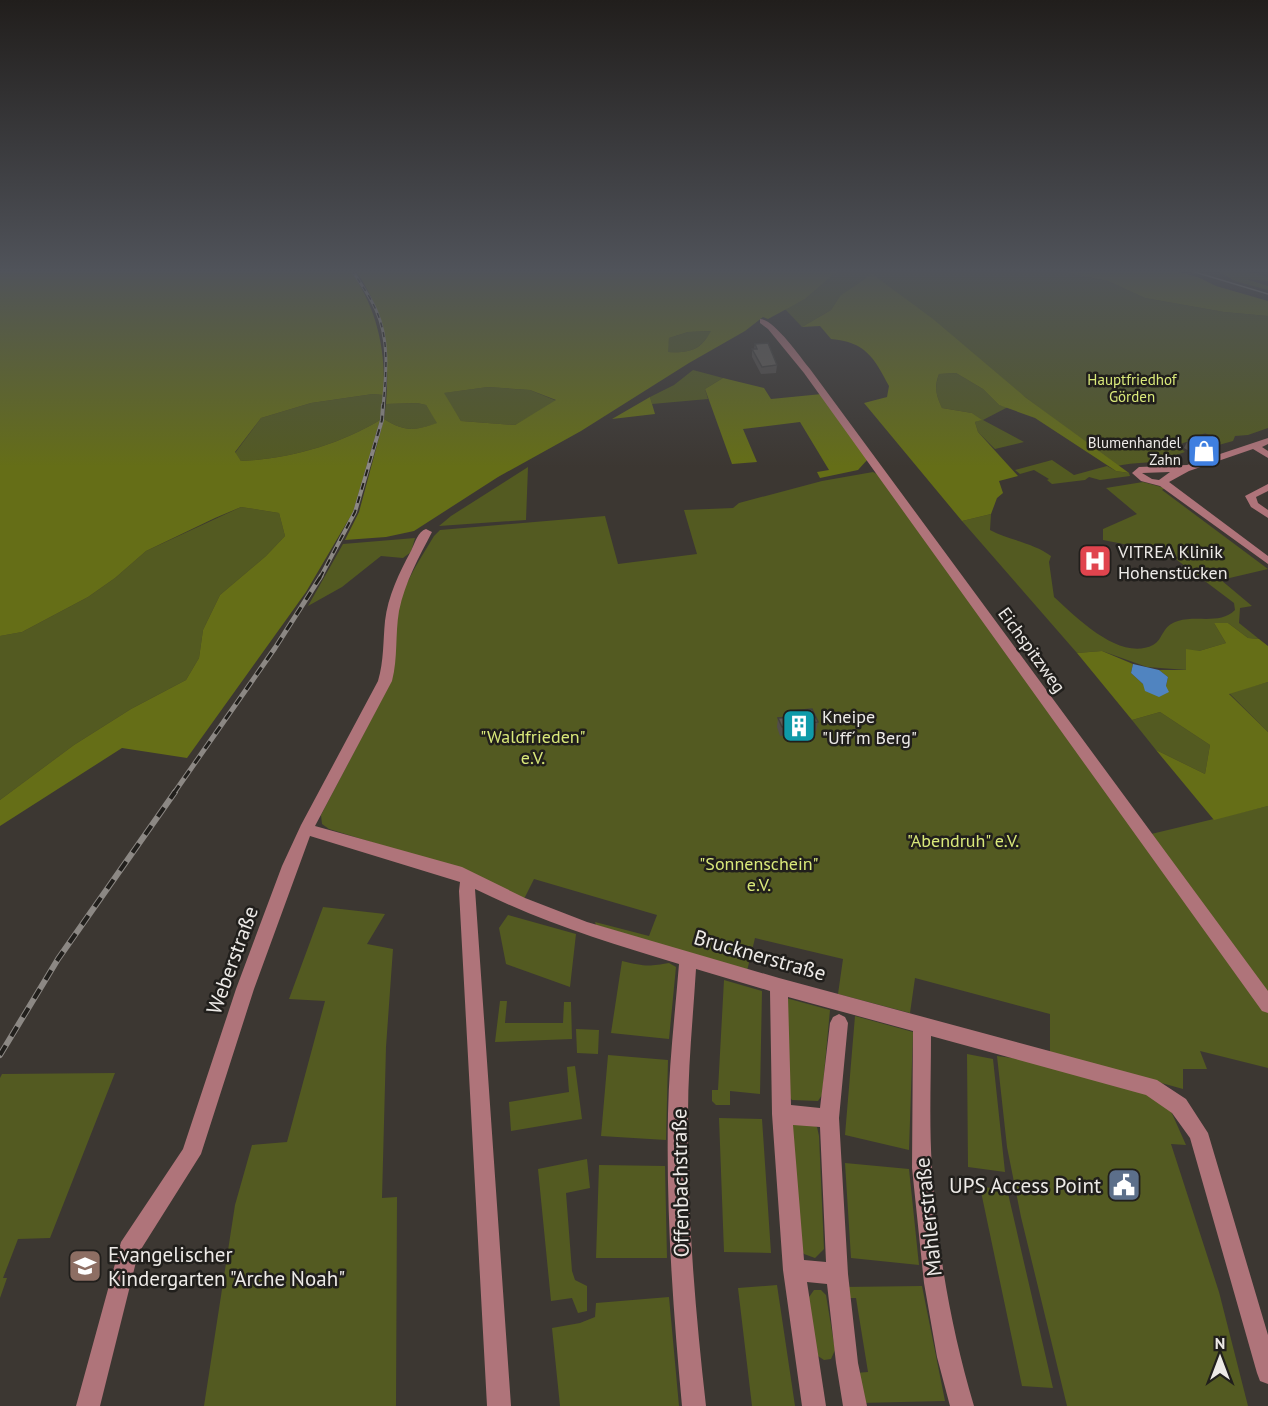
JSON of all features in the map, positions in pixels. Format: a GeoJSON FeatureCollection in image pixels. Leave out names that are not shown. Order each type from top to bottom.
{"type":"FeatureCollection","features":[{"type":"Feature","properties":{"kind":"street","name":"Eichspitzweg"},"geometry":{"type":"LineString","coordinates":[[778,336],[807,371],[1268,1005]]}},
{"type":"Feature","properties":{"kind":"street"},"geometry":{"type":"LineString","coordinates":[[1190,468],[1147,468],[1137,473],[1150,482],[1162,482],[1173,474],[1268,441]]}},
{"type":"Feature","properties":{"kind":"street"},"geometry":{"type":"LineString","coordinates":[[1254,446],[1268,455]]}},
{"type":"Feature","properties":{"kind":"street"},"geometry":{"type":"LineString","coordinates":[[1162,482],[1268,561]]}},
{"type":"Feature","properties":{"kind":"street"},"geometry":{"type":"LineString","coordinates":[[1268,487],[1250,496],[1256,507],[1268,515]]}},
{"type":"Feature","properties":{"kind":"street","name":"Weberstraße"},"geometry":{"type":"LineString","coordinates":[[88,1406],[129,1250],[191,1154],[245,989],[290,866],[306,829],[391,666],[392,613],[399,586],[426,532]]}},
{"type":"Feature","properties":{"kind":"street","name":"Brucknerstraße"},"geometry":{"type":"LineString","coordinates":[[306,829],[469,877],[519,903],[585,929],[779,986],[1150,1087],[1179,1106],[1198,1132],[1264,1338],[1268,1373]]}},
{"type":"Feature","properties":{"kind":"street"},"geometry":{"type":"LineString","coordinates":[[469,877],[467,891],[499,1406]]}},
{"type":"Feature","properties":{"kind":"street","name":"Offenbachstraße"},"geometry":{"type":"LineString","coordinates":[[688,959],[678,1116],[682,1289],[694,1406]]}},
{"type":"Feature","properties":{"kind":"street"},"geometry":{"type":"LineString","coordinates":[[779,986],[782,1114],[794,1270],[814,1406]]}},
{"type":"Feature","properties":{"kind":"street"},"geometry":{"type":"LineString","coordinates":[[839,1023],[829,1118],[837,1274],[847,1363],[855,1406]]}},
{"type":"Feature","properties":{"kind":"street","name":"Mahlerstraße"},"geometry":{"type":"LineString","coordinates":[[922,1024],[922,1168],[935,1283],[948,1357],[962,1406]]}},
{"type":"Feature","properties":{"kind":"street"},"geometry":{"type":"LineString","coordinates":[[782,1114],[829,1118]]}},
{"type":"Feature","properties":{"kind":"street"},"geometry":{"type":"LineString","coordinates":[[794,1270],[837,1274]]}},
{"type":"Feature","properties":{"kind":"green space"},"geometry":{"type":"Polygon","coordinates":[[[0,336],[379,336],[383,362],[383,395],[373,394],[311,403],[261,418],[235,452],[241,461],[295,454],[348,437],[380,420],[353,512],[306,592],[187,758],[122,748],[0,826],[0,800],[74,745],[131,709],[186,680],[199,658],[203,630],[220,595],[266,556],[285,536],[279,513],[241,507],[215,518],[146,551],[115,578],[88,597],[22,632],[0,636],[0,336]]]}},
{"type":"Feature","properties":{"kind":"green space"},"geometry":{"type":"Polygon","coordinates":[[[383,336],[677,336],[669,338],[668,352],[682,352],[698,347],[708,336],[737,336],[581,431],[498,477],[414,531],[386,537],[345,540],[359,512],[384,419],[410,429],[437,423],[426,405],[386,404],[386,351],[383,336]],[[488,387],[444,393],[461,421],[515,425],[556,400],[530,390],[488,387]]]}},
{"type":"Feature","properties":{"kind":"green space"},"geometry":{"type":"Polygon","coordinates":[[[677,336],[708,336],[698,347],[682,352],[667,352],[669,338],[677,336]]]}},
{"type":"Feature","properties":{"kind":"green space"},"geometry":{"type":"Polygon","coordinates":[[[828,336],[953,336],[1025,397],[1129,473],[1116,471],[1035,418],[999,405],[983,389],[956,373],[939,374],[936,391],[942,408],[972,413],[982,420],[975,422],[978,432],[1018,476],[999,481],[1003,493],[997,498],[991,514],[962,521],[864,403],[887,397],[889,386],[879,367],[861,348],[831,339],[828,336]]]}},
{"type":"Feature","properties":{"kind":"green space","name":"Hauptfriedhof Görden"},"geometry":{"type":"Polygon","coordinates":[[[913,336],[1268,336],[1268,428],[1248,435],[1235,436],[1233,441],[1215,446],[1199,438],[1177,445],[1185,452],[1173,456],[1170,460],[1117,466],[1025,397],[913,336]]]}},
{"type":"Feature","properties":{"kind":"green space"},"geometry":{"type":"Polygon","coordinates":[[[693,370],[723,378],[705,389],[708,399],[652,404],[650,397],[674,385],[693,370]]]}},
{"type":"Feature","properties":{"kind":"green space"},"geometry":{"type":"Polygon","coordinates":[[[956,373],[983,389],[999,405],[1008,407],[983,420],[1024,442],[995,449],[978,432],[975,422],[981,420],[972,413],[942,408],[936,391],[939,374],[956,373]]]}},
{"type":"Feature","properties":{"kind":"green space"},"geometry":{"type":"Polygon","coordinates":[[[723,378],[764,388],[771,399],[822,394],[868,459],[858,470],[820,478],[817,472],[829,470],[800,422],[743,429],[757,462],[732,464],[705,389],[723,378]]]}},
{"type":"Feature","properties":{"kind":"green space"},"geometry":{"type":"Polygon","coordinates":[[[488,387],[530,390],[557,401],[515,425],[461,421],[443,393],[488,387]]]}},
{"type":"Feature","properties":{"kind":"green space"},"geometry":{"type":"Polygon","coordinates":[[[373,394],[383,395],[380,420],[348,437],[295,454],[259,460],[241,461],[235,453],[261,418],[311,403],[373,394]]]}},
{"type":"Feature","properties":{"kind":"green space"},"geometry":{"type":"Polygon","coordinates":[[[650,397],[655,414],[612,419],[650,397]]]}},
{"type":"Feature","properties":{"kind":"green space"},"geometry":{"type":"Polygon","coordinates":[[[386,404],[426,405],[438,423],[410,429],[384,419],[386,404]]]}},
{"type":"Feature","properties":{"kind":"green space"},"geometry":{"type":"Polygon","coordinates":[[[1052,460],[1074,475],[1107,466],[1116,471],[1129,473],[1130,476],[1100,480],[1089,477],[1085,480],[1052,484],[1047,480],[1049,479],[1034,470],[1020,474],[1015,470],[1052,460]]]}},
{"type":"Feature","properties":{"kind":"green space"},"geometry":{"type":"Polygon","coordinates":[[[528,467],[526,520],[439,526],[451,516],[528,467]]]}},
{"type":"Feature","properties":{"kind":"green space"},"geometry":{"type":"Polygon","coordinates":[[[873,472],[879,475],[1268,1013],[1268,1068],[1200,1051],[1207,1069],[1183,1069],[1183,1089],[1050,1052],[1050,1014],[915,978],[910,1013],[838,994],[843,959],[755,938],[747,971],[596,925],[595,922],[649,936],[657,915],[534,879],[524,899],[423,858],[329,829],[322,824],[321,815],[389,685],[394,660],[396,620],[401,597],[416,566],[440,530],[605,516],[618,564],[697,554],[684,510],[733,508],[739,503],[822,481],[873,472]]]}},
{"type":"Feature","properties":{"kind":"green space"},"geometry":{"type":"Polygon","coordinates":[[[1143,482],[1165,488],[1162,490],[1268,569],[1221,580],[1252,606],[1240,608],[1239,623],[1259,639],[1248,638],[1228,623],[1214,623],[1226,643],[1199,651],[1187,670],[1147,667],[1102,651],[1077,653],[962,521],[991,514],[990,530],[1037,548],[1051,556],[1049,562],[1054,597],[1099,635],[1113,643],[1140,649],[1157,642],[1172,623],[1185,619],[1222,617],[1235,610],[1234,603],[1173,557],[1159,551],[1103,540],[1103,529],[1137,514],[1106,488],[1143,482]]]}},
{"type":"Feature","properties":{"kind":"green space"},"geometry":{"type":"Polygon","coordinates":[[[241,507],[279,513],[285,536],[266,556],[220,595],[203,630],[199,658],[186,680],[131,709],[74,745],[0,800],[0,636],[22,632],[88,597],[115,578],[146,551],[241,507]]]}},
{"type":"Feature","properties":{"kind":"green space"},"geometry":{"type":"Polygon","coordinates":[[[415,538],[411,552],[403,558],[381,556],[342,587],[308,606],[343,544],[415,538]]]}},
{"type":"Feature","properties":{"kind":"green space"},"geometry":{"type":"Polygon","coordinates":[[[1214,623],[1228,623],[1248,638],[1259,639],[1268,646],[1268,682],[1229,694],[1268,732],[1268,806],[1214,820],[1156,750],[1205,774],[1210,745],[1160,712],[1132,720],[1077,653],[1102,651],[1133,664],[1131,673],[1143,684],[1166,686],[1168,677],[1159,670],[1186,670],[1186,649],[1199,651],[1226,643],[1214,623]]]}},
{"type":"Feature","properties":{"kind":"green space"},"geometry":{"type":"Polygon","coordinates":[[[1268,682],[1268,732],[1229,693],[1268,682]]]}},
{"type":"Feature","properties":{"kind":"green space"},"geometry":{"type":"Polygon","coordinates":[[[1160,712],[1210,745],[1205,774],[1156,750],[1132,720],[1160,712]]]}},
{"type":"Feature","properties":{"kind":"green space"},"geometry":{"type":"Polygon","coordinates":[[[1268,806],[1268,999],[1147,835],[1268,806]]]}},
{"type":"Feature","properties":{"kind":"green space"},"geometry":{"type":"Polygon","coordinates":[[[323,907],[385,914],[367,944],[393,949],[386,1047],[382,1198],[397,1197],[396,1406],[204,1406],[235,1205],[252,1145],[287,1142],[325,1001],[289,999],[323,907]]]}},
{"type":"Feature","properties":{"kind":"green space"},"geometry":{"type":"Polygon","coordinates":[[[508,915],[576,934],[570,987],[506,964],[499,928],[508,915]]]}},
{"type":"Feature","properties":{"kind":"green space"},"geometry":{"type":"Polygon","coordinates":[[[622,961],[646,965],[669,963],[676,967],[669,1039],[611,1033],[622,961]]]}},
{"type":"Feature","properties":{"kind":"green space"},"geometry":{"type":"Polygon","coordinates":[[[724,980],[762,991],[760,1094],[730,1091],[730,1105],[716,1105],[712,1101],[712,1090],[718,1090],[724,980]]]}},
{"type":"Feature","properties":{"kind":"green space"},"geometry":{"type":"Polygon","coordinates":[[[786,998],[830,1010],[822,1095],[818,1101],[792,1100],[788,1095],[786,998]]]}},
{"type":"Feature","properties":{"kind":"green space"},"geometry":{"type":"Polygon","coordinates":[[[500,1001],[507,1001],[505,1023],[563,1023],[564,1002],[571,1002],[572,1039],[495,1042],[500,1001]]]}},
{"type":"Feature","properties":{"kind":"green space"},"geometry":{"type":"Polygon","coordinates":[[[855,1016],[913,1032],[909,1150],[845,1135],[855,1016]]]}},
{"type":"Feature","properties":{"kind":"green space"},"geometry":{"type":"Polygon","coordinates":[[[576,1029],[599,1030],[598,1054],[577,1053],[576,1029]]]}},
{"type":"Feature","properties":{"kind":"green space"},"geometry":{"type":"Polygon","coordinates":[[[967,1054],[993,1059],[1005,1172],[968,1167],[967,1054]]]}},
{"type":"Feature","properties":{"kind":"green space"},"geometry":{"type":"Polygon","coordinates":[[[608,1055],[668,1060],[666,1140],[601,1136],[608,1055]]]}},
{"type":"Feature","properties":{"kind":"green space"},"geometry":{"type":"Polygon","coordinates":[[[997,1056],[1037,1061],[1154,1094],[1170,1109],[1186,1145],[1171,1144],[1219,1292],[1248,1406],[1067,1406],[1021,1217],[1007,1147],[997,1056]]]}},
{"type":"Feature","properties":{"kind":"green space"},"geometry":{"type":"Polygon","coordinates":[[[575,1066],[582,1119],[511,1131],[509,1102],[569,1092],[567,1067],[575,1066]]]}},
{"type":"Feature","properties":{"kind":"green space"},"geometry":{"type":"Polygon","coordinates":[[[115,1073],[50,1238],[18,1239],[3,1278],[7,1278],[0,1298],[0,1078],[2,1074],[115,1073]]]}},
{"type":"Feature","properties":{"kind":"green space"},"geometry":{"type":"Polygon","coordinates":[[[719,1118],[762,1119],[771,1253],[724,1252],[719,1118]]]}},
{"type":"Feature","properties":{"kind":"green space"},"geometry":{"type":"Polygon","coordinates":[[[806,1122],[817,1127],[819,1136],[824,1249],[815,1258],[804,1254],[799,1247],[789,1143],[793,1124],[806,1122]]]}},
{"type":"Feature","properties":{"kind":"green space"},"geometry":{"type":"Polygon","coordinates":[[[587,1159],[590,1188],[566,1193],[572,1271],[575,1280],[587,1286],[587,1311],[578,1313],[572,1298],[551,1301],[538,1169],[587,1159]]]}},
{"type":"Feature","properties":{"kind":"green space"},"geometry":{"type":"Polygon","coordinates":[[[845,1163],[909,1169],[919,1265],[851,1258],[845,1163]]]}},
{"type":"Feature","properties":{"kind":"green space"},"geometry":{"type":"Polygon","coordinates":[[[599,1165],[665,1166],[667,1258],[596,1258],[599,1165]]]}},
{"type":"Feature","properties":{"kind":"green space"},"geometry":{"type":"Polygon","coordinates":[[[980,1187],[1007,1189],[1053,1388],[1022,1386],[980,1187]]]}},
{"type":"Feature","properties":{"kind":"green space"},"geometry":{"type":"Polygon","coordinates":[[[777,1285],[795,1406],[752,1406],[738,1288],[777,1285]]]}},
{"type":"Feature","properties":{"kind":"green space"},"geometry":{"type":"Polygon","coordinates":[[[922,1286],[945,1401],[859,1403],[855,1373],[868,1372],[856,1298],[846,1298],[844,1287],[922,1286]]]}},
{"type":"Feature","properties":{"kind":"green space"},"geometry":{"type":"Polygon","coordinates":[[[814,1290],[821,1290],[826,1295],[835,1350],[831,1359],[824,1360],[815,1354],[807,1300],[814,1290]]]}},
{"type":"Feature","properties":{"kind":"green space"},"geometry":{"type":"Polygon","coordinates":[[[669,1297],[679,1406],[560,1406],[552,1328],[580,1323],[595,1317],[596,1303],[669,1297]]]}},
{"type":"Feature","properties":{"kind":"water"},"geometry":{"type":"Polygon","coordinates":[[[1133,664],[1159,670],[1168,677],[1166,686],[1169,692],[1159,697],[1145,691],[1143,684],[1131,673],[1133,664]]]}},
{"type":"Feature","properties":{"kind":"building"},"geometry":{"type":"Polygon","coordinates":[[[768,343],[777,365],[762,367],[752,349],[757,349],[755,344],[768,343]]]}},
{"type":"Feature","properties":{"kind":"building"},"geometry":{"type":"Polygon","coordinates":[[[1205,434],[1218,441],[1200,447],[1188,440],[1205,434]]]}},
{"type":"Feature","properties":{"kind":"building"},"geometry":{"type":"Polygon","coordinates":[[[812,709],[818,722],[782,727],[778,718],[794,717],[792,711],[812,709]]]}},
{"type":"Feature","properties":{"kind":"railway"},"geometry":{"type":"LineString","coordinates":[[383,336],[386,358],[383,407]]}},
{"type":"Feature","properties":{"kind":"railway"},"geometry":{"type":"LineString","coordinates":[[320,578],[355,512],[382,420],[383,405]]}},
{"type":"Feature","properties":{"kind":"railway"},"geometry":{"type":"LineString","coordinates":[[174,793],[275,648],[321,576]]}},
{"type":"Feature","properties":{"kind":"railway"},"geometry":{"type":"LineString","coordinates":[[0,1055],[58,959],[175,792]]}},
{"type":"Feature","properties":{"kind":"place","name":"Blumenhandel Zahn"},"geometry":{"type":"Point","coordinates":[1204,451]}},
{"type":"Feature","properties":{"kind":"place","name":"VITREA Klinik Hohenstücken"},"geometry":{"type":"Point","coordinates":[1095,561]}},
{"type":"Feature","properties":{"kind":"place","name":"Kneipe \"Uff´m Berg\""},"geometry":{"type":"Point","coordinates":[799,726]}},
{"type":"Feature","properties":{"kind":"place","name":"UPS Access Point"},"geometry":{"type":"Point","coordinates":[1124,1185]}},
{"type":"Feature","properties":{"kind":"place","name":"Evangelischer Kindergarten \"Arche Noah\""},"geometry":{"type":"Point","coordinates":[85,1266]}},
{"type":"Feature","properties":{"kind":"park label","name":"\"Waldfrieden\" e.V."},"geometry":{"type":"Point","coordinates":[533,746]}},
{"type":"Feature","properties":{"kind":"park label","name":"\"Abendruh\" e.V."},"geometry":{"type":"Point","coordinates":[963,840]}},
{"type":"Feature","properties":{"kind":"park label","name":"\"Sonnenschein\" e.V."},"geometry":{"type":"Point","coordinates":[759,873]}}]}
